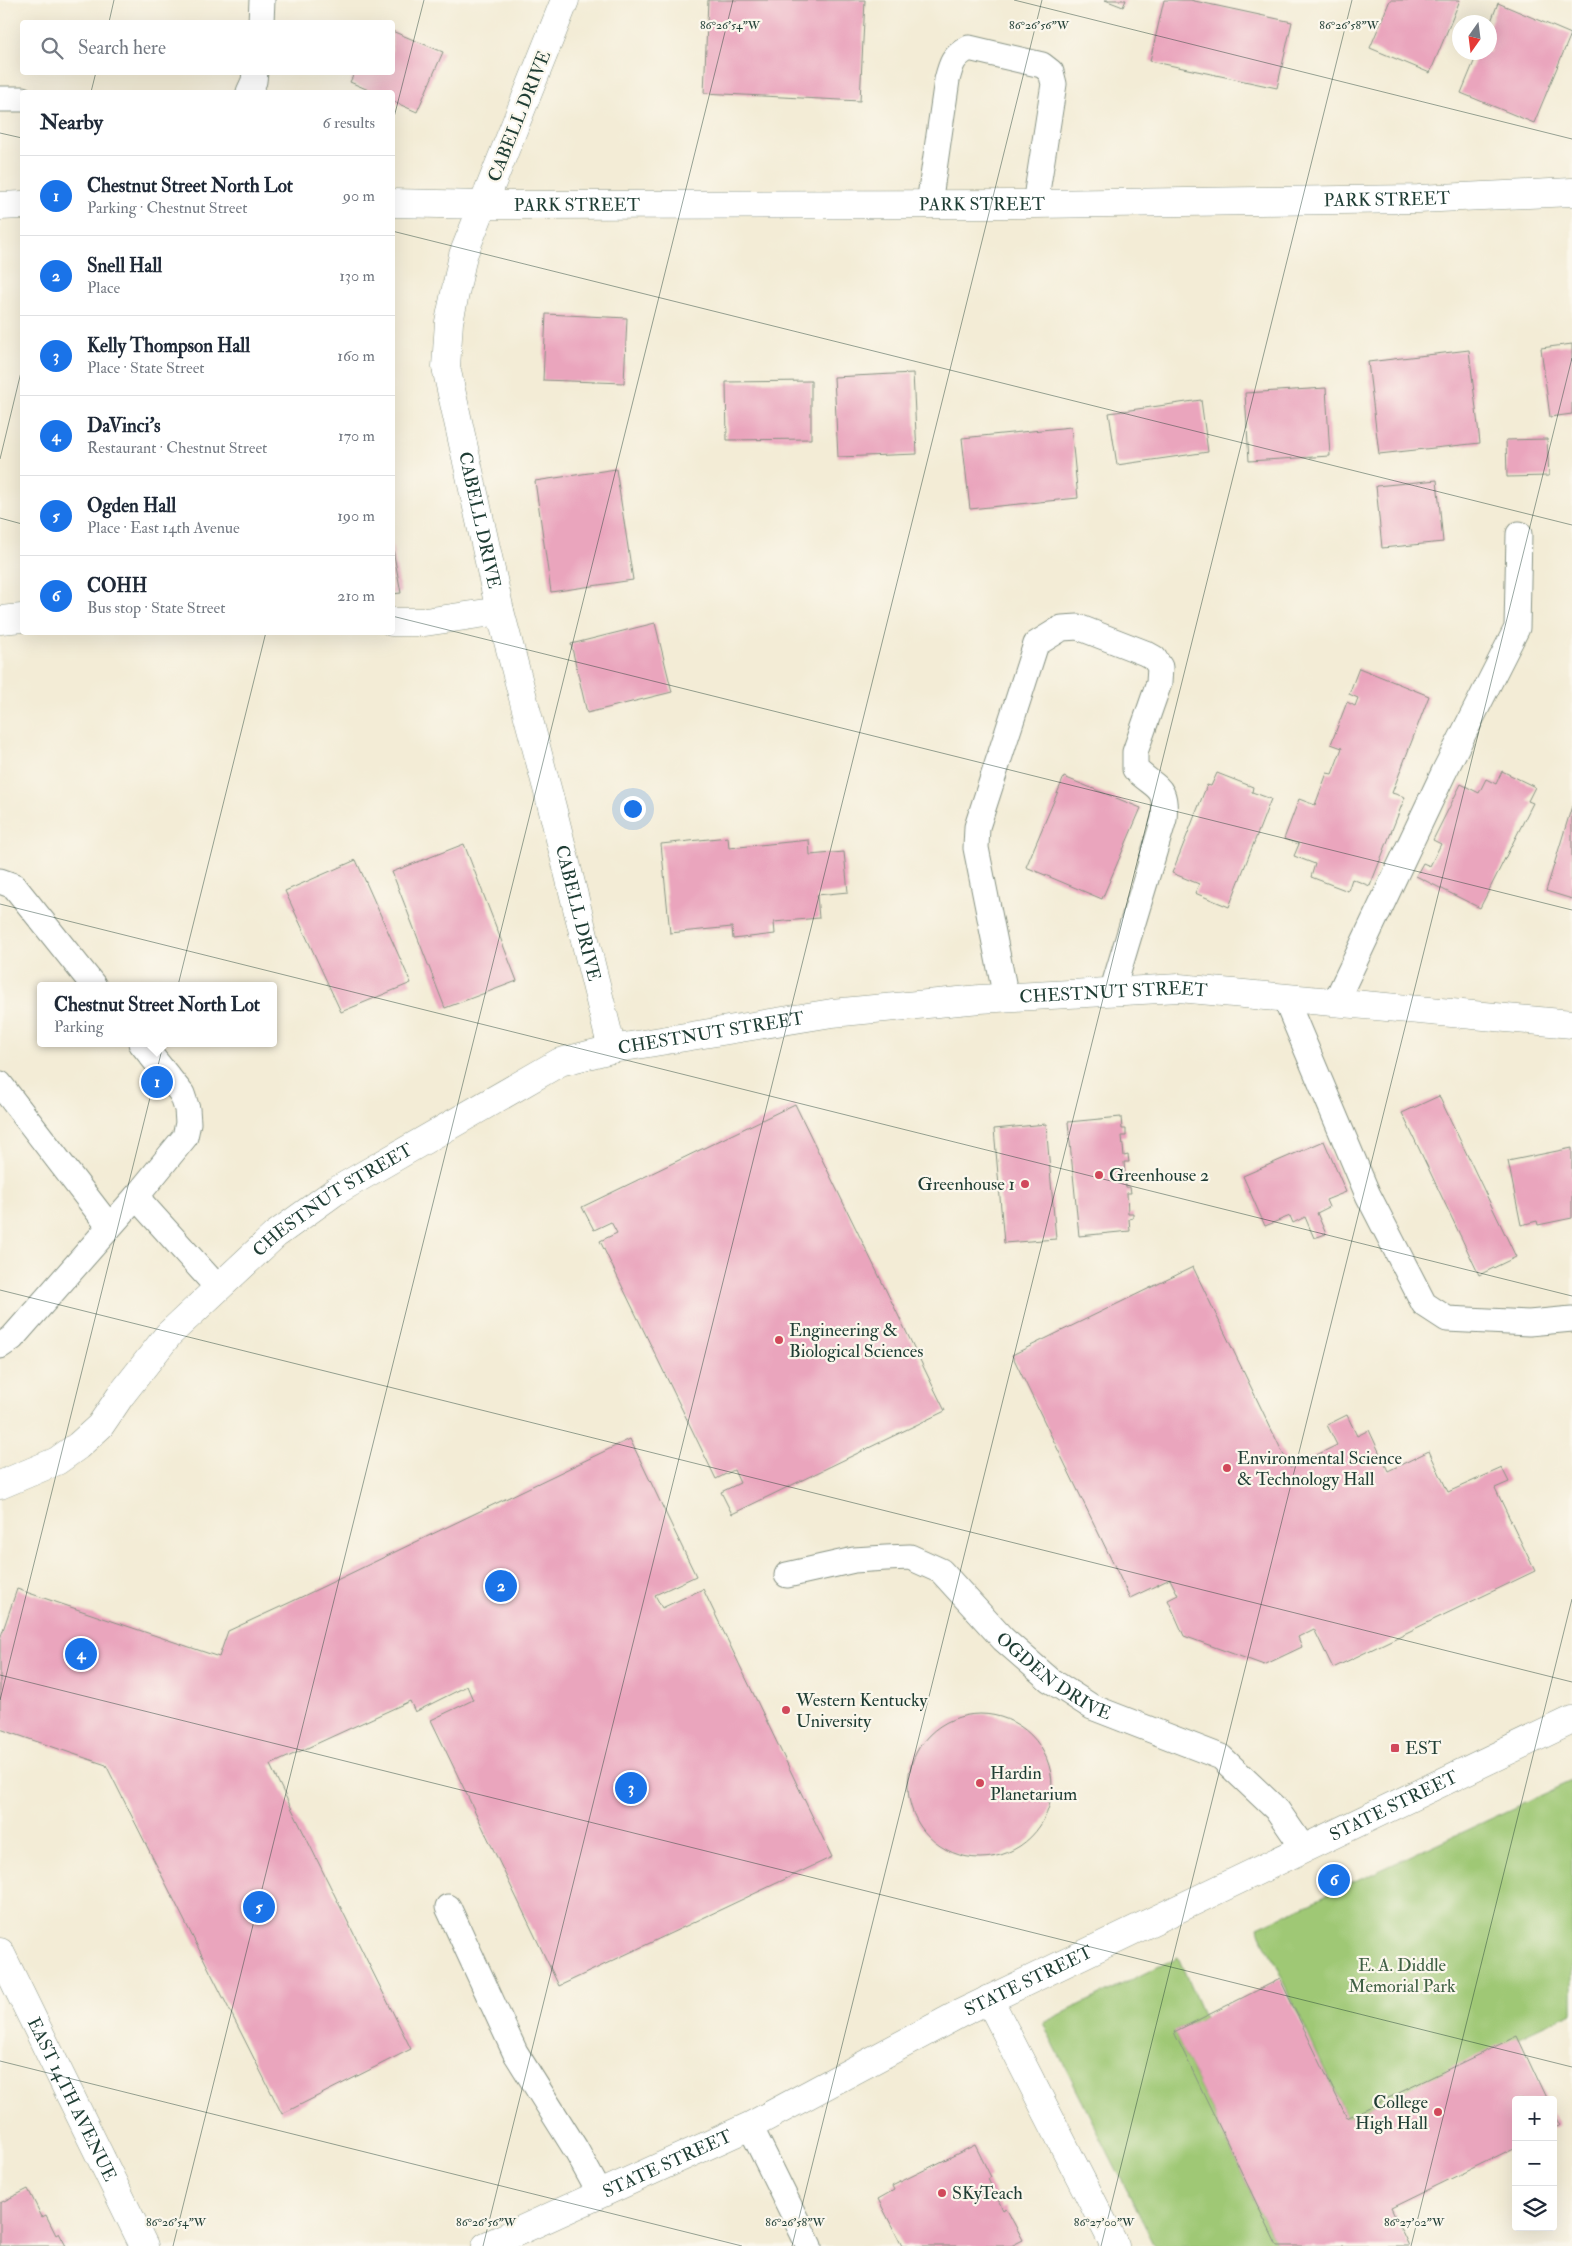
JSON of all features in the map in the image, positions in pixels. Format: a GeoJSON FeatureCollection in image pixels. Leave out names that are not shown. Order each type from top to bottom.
{"type":"FeatureCollection","features":[{"type":"Feature","properties":{"kind":"street","name":"CABELL DRIVE"},"geometry":{"type":"LineString","coordinates":[[565,0],[463,255],[450,322],[446,367],[500,611],[552,807],[612,1049]]}},
{"type":"Feature","properties":{"kind":"street","name":"PARK STREET"},"geometry":{"type":"LineString","coordinates":[[395,203],[484,205],[1035,204],[1418,199],[1572,192]]}},
{"type":"Feature","properties":{"kind":"street"},"geometry":{"type":"LineString","coordinates":[[0,206],[20,205]]}},
{"type":"Feature","properties":{"kind":"street"},"geometry":{"type":"LineString","coordinates":[[395,622],[425,622],[500,611]]}},
{"type":"Feature","properties":{"kind":"street"},"geometry":{"type":"LineString","coordinates":[[0,620],[20,618]]}},
{"type":"Feature","properties":{"kind":"street","name":"CHESTNUT STREET"},"geometry":{"type":"LineString","coordinates":[[0,1485],[57,1461],[78,1446],[100,1426],[121,1395],[168,1334],[275,1235],[336,1191],[560,1062],[612,1049],[832,1013],[1006,998],[1179,988],[1572,1024]]}},
{"type":"Feature","properties":{"kind":"street","name":"STATE STREET"},"geometry":{"type":"LineString","coordinates":[[486,2246],[750,2126],[989,1999],[1572,1720]]}},
{"type":"Feature","properties":{"kind":"street","name":"EAST 14TH AVENUE"},"geometry":{"type":"LineString","coordinates":[[0,1952],[144,2246]]}},
{"type":"Feature","properties":{"kind":"street"},"geometry":{"type":"LineString","coordinates":[[989,1999],[1115,2246]]}},
{"type":"Feature","properties":{"kind":"lane"},"geometry":{"type":"LineString","coordinates":[[261,20],[262,0]]}},
{"type":"Feature","properties":{"kind":"lane"},"geometry":{"type":"LineString","coordinates":[[929,204],[947,80],[951,65],[958,53],[969,48],[1042,65],[1051,72],[1054,84],[1035,204]]}},
{"type":"Feature","properties":{"kind":"lane"},"geometry":{"type":"LineString","coordinates":[[250,90],[255,75]]}},
{"type":"Feature","properties":{"kind":"lane"},"geometry":{"type":"LineString","coordinates":[[0,99],[20,99]]}},
{"type":"Feature","properties":{"kind":"lane"},"geometry":{"type":"LineString","coordinates":[[1336,1002],[1444,772],[1517,628],[1519,534]]}},
{"type":"Feature","properties":{"kind":"lane"},"geometry":{"type":"LineString","coordinates":[[1006,998],[976,848],[977,827],[1036,644],[1062,628],[1078,627],[1145,653],[1154,658],[1160,668],[1159,682],[1135,752],[1135,770],[1159,788],[1166,802],[1164,819],[1112,992]]}},
{"type":"Feature","properties":{"kind":"lane"},"geometry":{"type":"LineString","coordinates":[[0,881],[14,886],[91,982]]}},
{"type":"Feature","properties":{"kind":"lane"},"geometry":{"type":"LineString","coordinates":[[1286,998],[1368,1195],[1424,1304],[1447,1318],[1528,1323],[1572,1319]]}},
{"type":"Feature","properties":{"kind":"lane"},"geometry":{"type":"LineString","coordinates":[[0,1346],[12,1338],[136,1197],[185,1137],[188,1123],[187,1109],[182,1094],[144,1047]]}},
{"type":"Feature","properties":{"kind":"lane"},"geometry":{"type":"LineString","coordinates":[[0,1084],[109,1226]]}},
{"type":"Feature","properties":{"kind":"lane"},"geometry":{"type":"LineString","coordinates":[[136,1197],[218,1288]]}},
{"type":"Feature","properties":{"kind":"lane","name":"OGDEN DRIVE"},"geometry":{"type":"LineString","coordinates":[[788,1575],[854,1560],[886,1558],[910,1558],[941,1572],[1003,1639],[1050,1680],[1092,1707],[1221,1757],[1278,1811],[1304,1849]]}},
{"type":"Feature","properties":{"kind":"lane"},"geometry":{"type":"LineString","coordinates":[[448,1907],[515,2052],[576,2148],[600,2194]]}},
{"type":"Feature","properties":{"kind":"lane"},"geometry":{"type":"LineString","coordinates":[[750,2126],[809,2246]]}},
{"type":"Feature","properties":{"kind":"green space","name":"E. A. Diddle Memorial Park"},"geometry":{"type":"Polygon","coordinates":[[[1572,1781],[1572,2012],[1347,2118],[1258,1927],[1572,1781]]]}},
{"type":"Feature","properties":{"kind":"green space"},"geometry":{"type":"Polygon","coordinates":[[[1178,1957],[1204,2017],[1174,2032],[1277,2246],[1155,2246],[1043,2023],[1178,1957]]]}},
{"type":"Feature","properties":{"kind":"building"},"geometry":{"type":"Polygon","coordinates":[[[708,0],[865,0],[860,101],[704,93],[708,0]]]}},
{"type":"Feature","properties":{"kind":"building"},"geometry":{"type":"Polygon","coordinates":[[[1105,0],[1126,0],[1123,7],[1105,0]]]}},
{"type":"Feature","properties":{"kind":"building"},"geometry":{"type":"Polygon","coordinates":[[[1164,0],[1190,0],[1292,22],[1277,88],[1150,61],[1164,0]]]}},
{"type":"Feature","properties":{"kind":"building"},"geometry":{"type":"Polygon","coordinates":[[[1390,0],[1460,0],[1454,15],[1452,15],[1452,19],[1430,73],[1370,48],[1390,0]]]}},
{"type":"Feature","properties":{"kind":"building"},"geometry":{"type":"Polygon","coordinates":[[[1498,3],[1571,34],[1534,123],[1461,93],[1475,60],[1497,60],[1497,15],[1493,15],[1498,3]]]}},
{"type":"Feature","properties":{"kind":"building"},"geometry":{"type":"Polygon","coordinates":[[[395,32],[443,52],[417,112],[395,102],[395,90],[368,90],[350,82],[354,75],[395,75],[395,32]]]}},
{"type":"Feature","properties":{"kind":"building"},"geometry":{"type":"Polygon","coordinates":[[[546,314],[627,318],[624,383],[543,380],[546,314]]]}},
{"type":"Feature","properties":{"kind":"building"},"geometry":{"type":"Polygon","coordinates":[[[1572,344],[1572,414],[1550,417],[1541,348],[1572,344]]]}},
{"type":"Feature","properties":{"kind":"building"},"geometry":{"type":"Polygon","coordinates":[[[1469,350],[1480,443],[1379,454],[1368,362],[1469,350]]]}},
{"type":"Feature","properties":{"kind":"building"},"geometry":{"type":"Polygon","coordinates":[[[913,373],[917,454],[838,457],[834,377],[913,373]]]}},
{"type":"Feature","properties":{"kind":"building"},"geometry":{"type":"Polygon","coordinates":[[[811,381],[811,439],[727,440],[726,382],[811,381]]]}},
{"type":"Feature","properties":{"kind":"building"},"geometry":{"type":"Polygon","coordinates":[[[1326,388],[1330,456],[1249,461],[1245,393],[1326,388]]]}},
{"type":"Feature","properties":{"kind":"building"},"geometry":{"type":"Polygon","coordinates":[[[1201,400],[1208,452],[1117,465],[1109,413],[1201,400]]]}},
{"type":"Feature","properties":{"kind":"building"},"geometry":{"type":"Polygon","coordinates":[[[1071,427],[1078,498],[970,509],[962,438],[1071,427]]]}},
{"type":"Feature","properties":{"kind":"building"},"geometry":{"type":"Polygon","coordinates":[[[1547,439],[1549,476],[1507,477],[1506,440],[1547,439]]]}},
{"type":"Feature","properties":{"kind":"building"},"geometry":{"type":"Polygon","coordinates":[[[616,469],[633,580],[551,592],[535,481],[616,469]]]}},
{"type":"Feature","properties":{"kind":"building"},"geometry":{"type":"Polygon","coordinates":[[[1437,480],[1443,542],[1382,548],[1376,486],[1437,480]]]}},
{"type":"Feature","properties":{"kind":"building"},"geometry":{"type":"Polygon","coordinates":[[[395,560],[401,593],[395,594],[395,560]]]}},
{"type":"Feature","properties":{"kind":"building"},"geometry":{"type":"Polygon","coordinates":[[[655,623],[672,692],[587,713],[571,644],[655,623]]]}},
{"type":"Feature","properties":{"kind":"building"},"geometry":{"type":"Polygon","coordinates":[[[1359,668],[1429,696],[1392,793],[1405,797],[1370,886],[1352,879],[1348,891],[1311,877],[1315,864],[1294,856],[1299,844],[1284,839],[1299,799],[1315,805],[1327,773],[1332,774],[1342,748],[1331,744],[1347,702],[1355,706],[1358,698],[1349,694],[1359,668]]]}},
{"type":"Feature","properties":{"kind":"building"},"geometry":{"type":"Polygon","coordinates":[[[1502,771],[1535,787],[1528,801],[1533,803],[1480,908],[1416,876],[1423,863],[1430,866],[1441,844],[1433,840],[1461,784],[1479,793],[1486,779],[1496,784],[1502,771]]]}},
{"type":"Feature","properties":{"kind":"building"},"geometry":{"type":"Polygon","coordinates":[[[1217,773],[1253,787],[1252,792],[1271,799],[1229,907],[1195,893],[1199,884],[1172,873],[1207,785],[1211,786],[1217,773]]]}},
{"type":"Feature","properties":{"kind":"building"},"geometry":{"type":"Polygon","coordinates":[[[1064,777],[1141,808],[1102,899],[1026,867],[1064,777]]]}},
{"type":"Feature","properties":{"kind":"building"},"geometry":{"type":"Polygon","coordinates":[[[1572,806],[1572,899],[1546,891],[1572,806]]]}},
{"type":"Feature","properties":{"kind":"building"},"geometry":{"type":"Polygon","coordinates":[[[728,837],[729,848],[809,840],[810,855],[844,852],[848,892],[817,895],[819,918],[774,922],[775,934],[733,939],[732,927],[670,933],[661,844],[728,837]]]}},
{"type":"Feature","properties":{"kind":"building"},"geometry":{"type":"Polygon","coordinates":[[[464,844],[517,981],[445,1008],[392,872],[464,844]]]}},
{"type":"Feature","properties":{"kind":"building"},"geometry":{"type":"Polygon","coordinates":[[[356,860],[411,983],[341,1012],[285,891],[356,860]]]}},
{"type":"Feature","properties":{"kind":"building"},"geometry":{"type":"Polygon","coordinates":[[[1439,1096],[1516,1257],[1479,1275],[1402,1113],[1439,1096]]]}},
{"type":"Feature","properties":{"kind":"building","name":"Engineering & Biological Sciences"},"geometry":{"type":"Polygon","coordinates":[[[795,1104],[945,1411],[732,1514],[721,1492],[740,1483],[734,1470],[716,1479],[600,1241],[617,1233],[611,1222],[594,1230],[582,1207],[795,1104]]]}},
{"type":"Feature","properties":{"kind":"building","name":"Greenhouse 2"},"geometry":{"type":"Polygon","coordinates":[[[1121,1117],[1122,1129],[1126,1129],[1126,1136],[1122,1136],[1124,1156],[1128,1155],[1129,1162],[1124,1162],[1126,1187],[1130,1187],[1131,1193],[1127,1193],[1128,1213],[1133,1213],[1133,1218],[1129,1219],[1130,1231],[1079,1236],[1068,1122],[1121,1117]]]}},
{"type":"Feature","properties":{"kind":"building","name":"Greenhouse 1"},"geometry":{"type":"Polygon","coordinates":[[[1046,1124],[1056,1239],[1004,1243],[994,1129],[1046,1124]]]}},
{"type":"Feature","properties":{"kind":"building"},"geometry":{"type":"Polygon","coordinates":[[[1324,1141],[1346,1192],[1326,1200],[1329,1207],[1317,1213],[1326,1234],[1314,1238],[1305,1217],[1293,1223],[1290,1216],[1265,1226],[1243,1176],[1324,1141]]]}},
{"type":"Feature","properties":{"kind":"building"},"geometry":{"type":"Polygon","coordinates":[[[1572,1148],[1572,1218],[1538,1225],[1537,1221],[1521,1225],[1508,1161],[1572,1148]]]}},
{"type":"Feature","properties":{"kind":"building","name":"Environmental Science & Technology Hall"},"geometry":{"type":"Polygon","coordinates":[[[1193,1267],[1290,1468],[1337,1445],[1327,1425],[1347,1415],[1357,1436],[1369,1430],[1388,1471],[1429,1451],[1448,1492],[1502,1468],[1509,1482],[1495,1488],[1535,1571],[1333,1668],[1314,1629],[1298,1637],[1302,1647],[1264,1665],[1184,1636],[1168,1600],[1178,1595],[1170,1579],[1130,1598],[1012,1355],[1193,1267]]]}},
{"type":"Feature","properties":{"kind":"building"},"geometry":{"type":"Polygon","coordinates":[[[630,1439],[696,1576],[655,1595],[662,1608],[703,1589],[832,1857],[559,1986],[431,1720],[473,1700],[467,1686],[415,1712],[410,1701],[270,1765],[411,2049],[282,2114],[106,1765],[0,1729],[0,1639],[17,1589],[219,1657],[228,1631],[630,1439]]]}},
{"type":"Feature","properties":{"kind":"building","name":"Hardin Planetarium"},"geometry":{"type":"Polygon","coordinates":[[[980,1714],[994,1715],[1008,1720],[1020,1726],[1031,1735],[1040,1746],[1046,1758],[1051,1772],[1051,1800],[1046,1814],[1040,1826],[1031,1837],[1020,1846],[1008,1852],[994,1857],[980,1858],[966,1857],[952,1852],[940,1846],[929,1837],[920,1826],[914,1814],[909,1800],[908,1786],[909,1772],[914,1758],[920,1746],[929,1735],[940,1726],[952,1720],[966,1715],[980,1714]]]}},
{"type":"Feature","properties":{"kind":"building","name":"College High Hall"},"geometry":{"type":"Polygon","coordinates":[[[1280,1979],[1347,2118],[1517,2036],[1545,2096],[1512,2096],[1512,2149],[1391,2208],[1409,2246],[1277,2246],[1174,2032],[1280,1979]]]}},
{"type":"Feature","properties":{"kind":"building","name":"SKyTeach"},"geometry":{"type":"Polygon","coordinates":[[[975,2145],[991,2177],[988,2179],[1003,2210],[1006,2208],[1023,2240],[1011,2246],[902,2246],[878,2199],[894,2190],[892,2186],[975,2145]]]}},
{"type":"Feature","properties":{"kind":"building"},"geometry":{"type":"Polygon","coordinates":[[[28,2189],[42,2217],[46,2215],[56,2235],[59,2233],[66,2246],[0,2246],[0,2203],[28,2189]]]}},
{"type":"Feature","properties":{"kind":"place","name":"Chestnut Street North Lot"},"geometry":{"type":"Point","coordinates":[157,1082]}},
{"type":"Feature","properties":{"kind":"place","name":"Greenhouse 2"},"geometry":{"type":"Point","coordinates":[1099,1175]}},
{"type":"Feature","properties":{"kind":"place","name":"Greenhouse 1"},"geometry":{"type":"Point","coordinates":[1025,1184]}},
{"type":"Feature","properties":{"kind":"place","name":"Engineering & Biological Sciences"},"geometry":{"type":"Point","coordinates":[779,1340]}},
{"type":"Feature","properties":{"kind":"place","name":"Environmental Science & Technology Hall"},"geometry":{"type":"Point","coordinates":[1227,1468]}},
{"type":"Feature","properties":{"kind":"place","name":"Snell Hall"},"geometry":{"type":"Point","coordinates":[501,1586]}},
{"type":"Feature","properties":{"kind":"place","name":"DaVinci's"},"geometry":{"type":"Point","coordinates":[81,1654]}},
{"type":"Feature","properties":{"kind":"place","name":"Western Kentucky University"},"geometry":{"type":"Point","coordinates":[786,1710]}},
{"type":"Feature","properties":{"kind":"place","name":"EST"},"geometry":{"type":"Point","coordinates":[1395,1748]}},
{"type":"Feature","properties":{"kind":"place","name":"Hardin Planetarium"},"geometry":{"type":"Point","coordinates":[980,1783]}},
{"type":"Feature","properties":{"kind":"place","name":"Kelly Thompson Hall"},"geometry":{"type":"Point","coordinates":[631,1788]}},
{"type":"Feature","properties":{"kind":"place","name":"COHH"},"geometry":{"type":"Point","coordinates":[1334,1880]}},
{"type":"Feature","properties":{"kind":"place","name":"Ogden Hall"},"geometry":{"type":"Point","coordinates":[259,1907]}},
{"type":"Feature","properties":{"kind":"place","name":"College High Hall"},"geometry":{"type":"Point","coordinates":[1438,2112]}},
{"type":"Feature","properties":{"kind":"place","name":"SKyTeach"},"geometry":{"type":"Point","coordinates":[942,2193]}}]}
